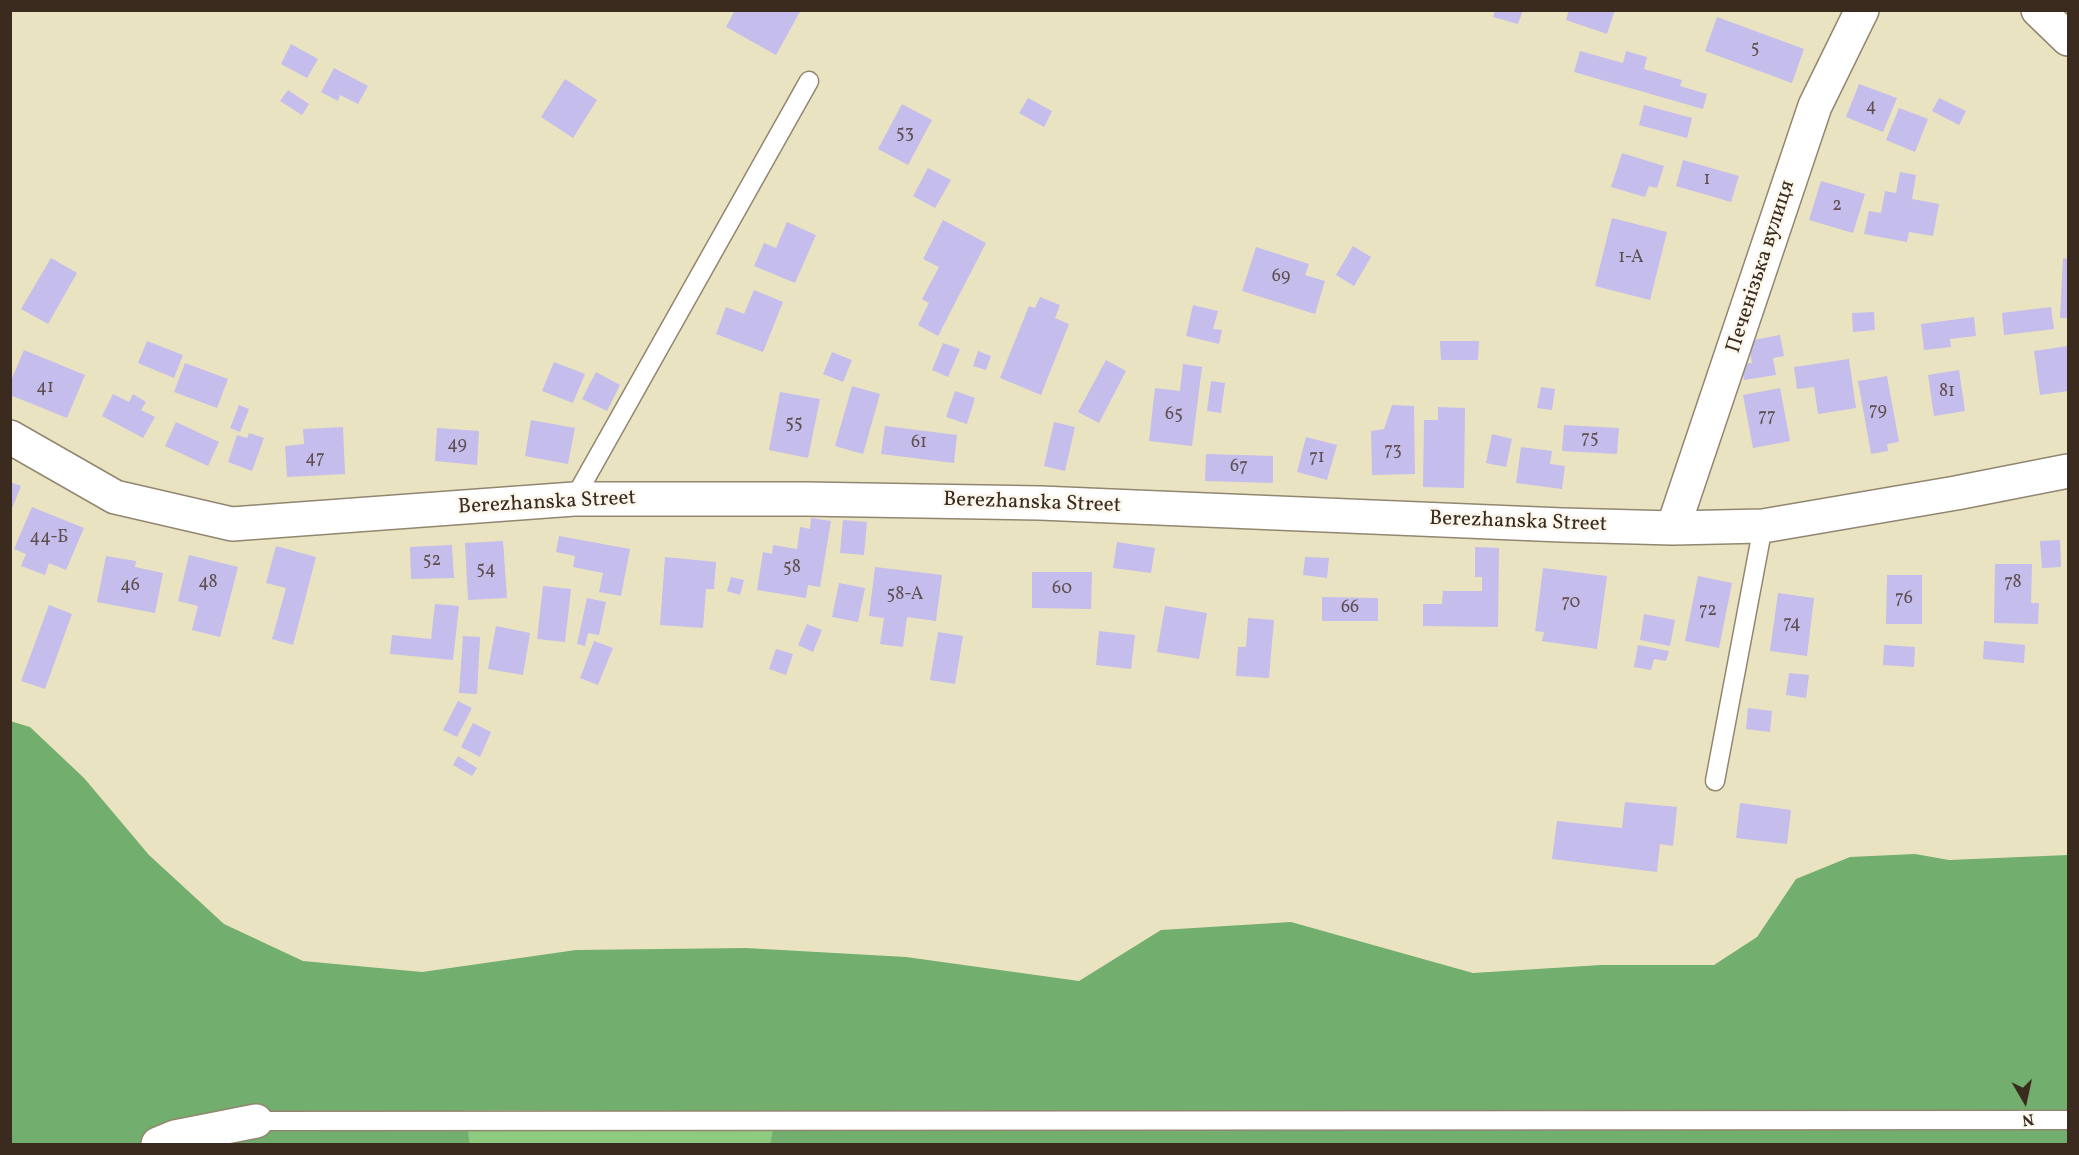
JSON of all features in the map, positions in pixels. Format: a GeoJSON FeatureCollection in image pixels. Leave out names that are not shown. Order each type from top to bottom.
{"type":"FeatureCollection","features":[{"type":"Feature","properties":{"kind":"street","name":"Печенізька вулиця"},"geometry":{"type":"LineString","coordinates":[[1673,528],[1815,106],[1862,10]]}},
{"type":"Feature","properties":{"kind":"street"},"geometry":{"type":"LineString","coordinates":[[2038,10],[2068,39]]}},
{"type":"Feature","properties":{"kind":"street","name":"Berezhanska Street"},"geometry":{"type":"LineString","coordinates":[[10,437],[116,497],[232,524],[574,499],[805,499],[1040,503],[1673,528],[1763,526],[2068,471]]}},
{"type":"Feature","properties":{"kind":"street"},"geometry":{"type":"LineString","coordinates":[[158,1144],[175,1137],[256,1121]]}},
{"type":"Feature","properties":{"kind":"lane"},"geometry":{"type":"LineString","coordinates":[[574,499],[809,81]]}},
{"type":"Feature","properties":{"kind":"lane"},"geometry":{"type":"LineString","coordinates":[[1715,781],[1763,526]]}},
{"type":"Feature","properties":{"kind":"lane"},"geometry":{"type":"LineString","coordinates":[[256,1121],[2068,1120]]}},
{"type":"Feature","properties":{"kind":"green space"},"geometry":{"type":"Polygon","coordinates":[[[10,721],[30,727],[84,778],[149,855],[224,924],[303,961],[422,972],[576,950],[746,948],[906,957],[1079,981],[1161,930],[1291,922],[1473,973],[1601,965],[1714,965],[1757,937],[1796,879],[1850,857],[1915,854],[1949,860],[2068,855],[2068,1144],[770,1144],[776,1112],[465,1110],[470,1144],[11,1144],[10,721]]]}},
{"type":"Feature","properties":{"kind":"green space"},"geometry":{"type":"Polygon","coordinates":[[[464,1110],[776,1112],[770,1144],[470,1144],[464,1110]]]}},
{"type":"Feature","properties":{"kind":"building"},"geometry":{"type":"Polygon","coordinates":[[[735,10],[801,10],[776,55],[726,27],[735,10]]]}},
{"type":"Feature","properties":{"kind":"building"},"geometry":{"type":"Polygon","coordinates":[[[1495,10],[1523,10],[1518,24],[1493,17],[1495,10]]]}},
{"type":"Feature","properties":{"kind":"building"},"geometry":{"type":"Polygon","coordinates":[[[1569,10],[1615,10],[1607,34],[1566,20],[1569,10]]]}},
{"type":"Feature","properties":{"kind":"building"},"geometry":{"type":"Polygon","coordinates":[[[1717,17],[1804,49],[1792,83],[1705,51],[1717,17]]]}},
{"type":"Feature","properties":{"kind":"building"},"geometry":{"type":"Polygon","coordinates":[[[291,44],[318,59],[307,78],[281,64],[291,44]]]}},
{"type":"Feature","properties":{"kind":"building"},"geometry":{"type":"Polygon","coordinates":[[[1580,51],[1623,63],[1626,51],[1647,57],[1644,69],[1682,80],[1680,86],[1707,94],[1703,109],[1574,72],[1580,51]]]}},
{"type":"Feature","properties":{"kind":"building"},"geometry":{"type":"Polygon","coordinates":[[[334,68],[368,86],[358,104],[340,95],[338,101],[321,92],[334,68]]]}},
{"type":"Feature","properties":{"kind":"building"},"geometry":{"type":"Polygon","coordinates":[[[565,79],[597,100],[573,138],[541,117],[565,79]]]}},
{"type":"Feature","properties":{"kind":"building"},"geometry":{"type":"Polygon","coordinates":[[[1859,84],[1897,98],[1883,132],[1846,117],[1859,84]]]}},
{"type":"Feature","properties":{"kind":"building"},"geometry":{"type":"Polygon","coordinates":[[[288,90],[309,104],[302,115],[280,101],[288,90]]]}},
{"type":"Feature","properties":{"kind":"building"},"geometry":{"type":"Polygon","coordinates":[[[1028,98],[1052,111],[1044,127],[1019,113],[1028,98]]]}},
{"type":"Feature","properties":{"kind":"building"},"geometry":{"type":"Polygon","coordinates":[[[1939,98],[1966,111],[1959,125],[1932,111],[1939,98]]]}},
{"type":"Feature","properties":{"kind":"building"},"geometry":{"type":"Polygon","coordinates":[[[902,104],[932,120],[908,165],[878,149],[902,104]]]}},
{"type":"Feature","properties":{"kind":"building"},"geometry":{"type":"Polygon","coordinates":[[[1644,105],[1692,118],[1687,138],[1639,125],[1644,105]]]}},
{"type":"Feature","properties":{"kind":"building"},"geometry":{"type":"Polygon","coordinates":[[[1899,108],[1928,119],[1915,152],[1886,140],[1899,108]]]}},
{"type":"Feature","properties":{"kind":"building"},"geometry":{"type":"Polygon","coordinates":[[[1622,153],[1664,166],[1657,188],[1649,186],[1645,197],[1611,187],[1622,153]]]}},
{"type":"Feature","properties":{"kind":"building"},"geometry":{"type":"Polygon","coordinates":[[[1683,160],[1739,176],[1731,202],[1676,186],[1683,160]]]}},
{"type":"Feature","properties":{"kind":"building"},"geometry":{"type":"Polygon","coordinates":[[[928,168],[951,180],[935,208],[913,196],[928,168]]]}},
{"type":"Feature","properties":{"kind":"building"},"geometry":{"type":"Polygon","coordinates":[[[1900,172],[1916,175],[1912,199],[1939,204],[1933,236],[1909,232],[1907,242],[1864,234],[1869,211],[1881,213],[1885,191],[1896,193],[1900,172]]]}},
{"type":"Feature","properties":{"kind":"building"},"geometry":{"type":"Polygon","coordinates":[[[1821,181],[1865,194],[1853,233],[1809,220],[1821,181]]]}},
{"type":"Feature","properties":{"kind":"building"},"geometry":{"type":"Polygon","coordinates":[[[1612,218],[1667,232],[1650,300],[1595,286],[1612,218]]]}},
{"type":"Feature","properties":{"kind":"building"},"geometry":{"type":"Polygon","coordinates":[[[943,220],[986,243],[938,336],[918,325],[929,303],[922,299],[939,267],[923,259],[943,220]]]}},
{"type":"Feature","properties":{"kind":"building"},"geometry":{"type":"Polygon","coordinates":[[[787,222],[816,235],[795,283],[754,266],[764,243],[776,248],[787,222]]]}},
{"type":"Feature","properties":{"kind":"building"},"geometry":{"type":"Polygon","coordinates":[[[1353,246],[1371,257],[1354,286],[1336,275],[1353,246]]]}},
{"type":"Feature","properties":{"kind":"building"},"geometry":{"type":"Polygon","coordinates":[[[1256,247],[1309,264],[1305,275],[1325,281],[1315,314],[1242,291],[1256,247]]]}},
{"type":"Feature","properties":{"kind":"building"},"geometry":{"type":"Polygon","coordinates":[[[51,258],[77,273],[48,324],[21,309],[51,258]]]}},
{"type":"Feature","properties":{"kind":"building"},"geometry":{"type":"Polygon","coordinates":[[[2063,258],[2068,259],[2068,318],[2060,318],[2063,258]]]}},
{"type":"Feature","properties":{"kind":"building"},"geometry":{"type":"Polygon","coordinates":[[[754,290],[783,302],[763,352],[716,334],[726,307],[744,314],[754,290]]]}},
{"type":"Feature","properties":{"kind":"building"},"geometry":{"type":"Polygon","coordinates":[[[1040,297],[1060,305],[1055,318],[1069,324],[1041,395],[1000,378],[1029,306],[1035,308],[1040,297]]]}},
{"type":"Feature","properties":{"kind":"building"},"geometry":{"type":"Polygon","coordinates":[[[1193,305],[1218,311],[1213,329],[1222,330],[1219,344],[1186,336],[1193,305]]]}},
{"type":"Feature","properties":{"kind":"building"},"geometry":{"type":"Polygon","coordinates":[[[2051,307],[2054,329],[2004,335],[2002,313],[2051,307]]]}},
{"type":"Feature","properties":{"kind":"building"},"geometry":{"type":"Polygon","coordinates":[[[1874,312],[1875,330],[1853,332],[1852,313],[1874,312]]]}},
{"type":"Feature","properties":{"kind":"building"},"geometry":{"type":"Polygon","coordinates":[[[1974,317],[1976,336],[1950,339],[1951,347],[1924,350],[1921,324],[1974,317]]]}},
{"type":"Feature","properties":{"kind":"building"},"geometry":{"type":"Polygon","coordinates":[[[1780,335],[1784,356],[1773,358],[1776,375],[1744,380],[1741,364],[1752,363],[1748,341],[1780,335]]]}},
{"type":"Feature","properties":{"kind":"building"},"geometry":{"type":"Polygon","coordinates":[[[147,341],[183,355],[174,378],[138,363],[147,341]]]}},
{"type":"Feature","properties":{"kind":"building"},"geometry":{"type":"Polygon","coordinates":[[[1440,341],[1479,341],[1478,360],[1441,360],[1440,341]]]}},
{"type":"Feature","properties":{"kind":"building"},"geometry":{"type":"Polygon","coordinates":[[[943,343],[960,349],[948,377],[932,370],[943,343]]]}},
{"type":"Feature","properties":{"kind":"building"},"geometry":{"type":"Polygon","coordinates":[[[2068,346],[2068,391],[2040,395],[2034,351],[2068,346]]]}},
{"type":"Feature","properties":{"kind":"building"},"geometry":{"type":"Polygon","coordinates":[[[24,350],[85,375],[67,418],[10,395],[10,383],[24,350]]]}},
{"type":"Feature","properties":{"kind":"building"},"geometry":{"type":"Polygon","coordinates":[[[978,351],[991,356],[986,370],[973,366],[978,351]]]}},
{"type":"Feature","properties":{"kind":"building"},"geometry":{"type":"Polygon","coordinates":[[[832,352],[852,360],[843,382],[823,374],[832,352]]]}},
{"type":"Feature","properties":{"kind":"building"},"geometry":{"type":"Polygon","coordinates":[[[1849,359],[1856,408],[1818,414],[1814,387],[1797,389],[1794,367],[1849,359]]]}},
{"type":"Feature","properties":{"kind":"building"},"geometry":{"type":"Polygon","coordinates":[[[1106,360],[1126,371],[1099,423],[1078,412],[1106,360]]]}},
{"type":"Feature","properties":{"kind":"building"},"geometry":{"type":"Polygon","coordinates":[[[554,362],[585,374],[573,403],[542,391],[554,362]]]}},
{"type":"Feature","properties":{"kind":"building"},"geometry":{"type":"Polygon","coordinates":[[[185,363],[228,379],[217,408],[174,392],[185,363]]]}},
{"type":"Feature","properties":{"kind":"building"},"geometry":{"type":"Polygon","coordinates":[[[1183,364],[1202,367],[1192,446],[1149,441],[1155,388],[1180,391],[1183,364]]]}},
{"type":"Feature","properties":{"kind":"building"},"geometry":{"type":"Polygon","coordinates":[[[1959,370],[1965,411],[1934,416],[1928,375],[1959,370]]]}},
{"type":"Feature","properties":{"kind":"building"},"geometry":{"type":"Polygon","coordinates":[[[596,372],[620,385],[607,411],[582,399],[596,372]]]}},
{"type":"Feature","properties":{"kind":"building"},"geometry":{"type":"Polygon","coordinates":[[[1887,376],[1899,442],[1887,444],[1888,451],[1871,454],[1858,381],[1887,376]]]}},
{"type":"Feature","properties":{"kind":"building"},"geometry":{"type":"Polygon","coordinates":[[[1211,381],[1225,383],[1221,413],[1207,411],[1211,381]]]}},
{"type":"Feature","properties":{"kind":"building"},"geometry":{"type":"Polygon","coordinates":[[[852,386],[880,394],[863,454],[835,446],[852,386]]]}},
{"type":"Feature","properties":{"kind":"building"},"geometry":{"type":"Polygon","coordinates":[[[1541,387],[1555,389],[1552,410],[1537,408],[1541,387]]]}},
{"type":"Feature","properties":{"kind":"building"},"geometry":{"type":"Polygon","coordinates":[[[1780,388],[1790,441],[1753,448],[1743,395],[1780,388]]]}},
{"type":"Feature","properties":{"kind":"building"},"geometry":{"type":"Polygon","coordinates":[[[955,391],[975,398],[967,424],[946,417],[955,391]]]}},
{"type":"Feature","properties":{"kind":"building"},"geometry":{"type":"Polygon","coordinates":[[[780,392],[820,399],[808,458],[769,450],[780,392]]]}},
{"type":"Feature","properties":{"kind":"building"},"geometry":{"type":"Polygon","coordinates":[[[113,394],[129,402],[133,394],[146,402],[141,410],[155,417],[143,438],[102,416],[113,394]]]}},
{"type":"Feature","properties":{"kind":"building"},"geometry":{"type":"Polygon","coordinates":[[[239,405],[249,409],[240,432],[230,428],[239,405]]]}},
{"type":"Feature","properties":{"kind":"building"},"geometry":{"type":"Polygon","coordinates":[[[1392,405],[1414,406],[1415,474],[1372,475],[1371,431],[1384,429],[1392,405]]]}},
{"type":"Feature","properties":{"kind":"building"},"geometry":{"type":"Polygon","coordinates":[[[1438,407],[1465,408],[1464,488],[1423,487],[1424,420],[1438,420],[1438,407]]]}},
{"type":"Feature","properties":{"kind":"building"},"geometry":{"type":"Polygon","coordinates":[[[531,420],[575,428],[568,464],[525,456],[531,420]]]}},
{"type":"Feature","properties":{"kind":"building"},"geometry":{"type":"Polygon","coordinates":[[[176,422],[219,442],[208,466],[165,446],[176,422]]]}},
{"type":"Feature","properties":{"kind":"building"},"geometry":{"type":"Polygon","coordinates":[[[1054,422],[1075,427],[1065,471],[1044,466],[1054,422]]]}},
{"type":"Feature","properties":{"kind":"building"},"geometry":{"type":"Polygon","coordinates":[[[1564,425],[1619,428],[1617,454],[1562,451],[1564,425]]]}},
{"type":"Feature","properties":{"kind":"building"},"geometry":{"type":"Polygon","coordinates":[[[885,426],[957,435],[954,463],[881,454],[885,426]]]}},
{"type":"Feature","properties":{"kind":"building"},"geometry":{"type":"Polygon","coordinates":[[[343,427],[345,474],[287,477],[285,446],[304,444],[303,429],[343,427]]]}},
{"type":"Feature","properties":{"kind":"building"},"geometry":{"type":"Polygon","coordinates":[[[437,428],[479,431],[477,465],[435,461],[437,428]]]}},
{"type":"Feature","properties":{"kind":"building"},"geometry":{"type":"Polygon","coordinates":[[[249,433],[264,438],[252,471],[228,462],[237,435],[247,438],[249,433]]]}},
{"type":"Feature","properties":{"kind":"building"},"geometry":{"type":"Polygon","coordinates":[[[1492,434],[1512,439],[1506,467],[1486,463],[1492,434]]]}},
{"type":"Feature","properties":{"kind":"building"},"geometry":{"type":"Polygon","coordinates":[[[1306,437],[1337,445],[1327,480],[1297,472],[1306,437]]]}},
{"type":"Feature","properties":{"kind":"building"},"geometry":{"type":"Polygon","coordinates":[[[1521,447],[1552,451],[1550,464],[1565,466],[1562,489],[1516,483],[1521,447]]]}},
{"type":"Feature","properties":{"kind":"building"},"geometry":{"type":"Polygon","coordinates":[[[1206,454],[1273,456],[1273,483],[1205,481],[1206,454]]]}},
{"type":"Feature","properties":{"kind":"building"},"geometry":{"type":"Polygon","coordinates":[[[10,482],[21,486],[11,511],[10,511],[10,482]]]}},
{"type":"Feature","properties":{"kind":"building"},"geometry":{"type":"Polygon","coordinates":[[[32,507],[84,528],[66,570],[49,563],[45,575],[21,566],[26,554],[14,549],[32,507]]]}},
{"type":"Feature","properties":{"kind":"building"},"geometry":{"type":"Polygon","coordinates":[[[811,518],[831,521],[820,587],[808,585],[806,598],[757,590],[763,552],[772,554],[773,545],[797,549],[800,527],[810,529],[811,518]]]}},
{"type":"Feature","properties":{"kind":"building"},"geometry":{"type":"Polygon","coordinates":[[[843,520],[867,522],[864,555],[840,553],[843,520]]]}},
{"type":"Feature","properties":{"kind":"building"},"geometry":{"type":"Polygon","coordinates":[[[559,536],[630,549],[621,596],[599,592],[603,573],[573,567],[575,556],[556,552],[559,536]]]}},
{"type":"Feature","properties":{"kind":"building"},"geometry":{"type":"Polygon","coordinates":[[[2060,540],[2061,567],[2042,568],[2040,541],[2060,540]]]}},
{"type":"Feature","properties":{"kind":"building"},"geometry":{"type":"Polygon","coordinates":[[[503,541],[507,598],[468,600],[465,543],[503,541]]]}},
{"type":"Feature","properties":{"kind":"building"},"geometry":{"type":"Polygon","coordinates":[[[1117,542],[1155,548],[1151,573],[1113,568],[1117,542]]]}},
{"type":"Feature","properties":{"kind":"building"},"geometry":{"type":"Polygon","coordinates":[[[452,545],[454,578],[411,579],[410,547],[452,545]]]}},
{"type":"Feature","properties":{"kind":"building"},"geometry":{"type":"Polygon","coordinates":[[[276,546],[316,557],[293,645],[272,639],[286,588],[266,583],[276,546]]]}},
{"type":"Feature","properties":{"kind":"building"},"geometry":{"type":"Polygon","coordinates":[[[1475,547],[1499,548],[1498,627],[1423,626],[1423,604],[1442,604],[1443,591],[1482,591],[1482,577],[1475,577],[1475,547]]]}},
{"type":"Feature","properties":{"kind":"building"},"geometry":{"type":"Polygon","coordinates":[[[189,555],[238,567],[220,637],[192,630],[198,606],[178,601],[189,555]]]}},
{"type":"Feature","properties":{"kind":"building"},"geometry":{"type":"Polygon","coordinates":[[[106,556],[136,561],[135,567],[163,573],[155,613],[97,602],[106,556]]]}},
{"type":"Feature","properties":{"kind":"building"},"geometry":{"type":"Polygon","coordinates":[[[665,557],[716,562],[714,589],[706,589],[703,628],[660,625],[665,557]]]}},
{"type":"Feature","properties":{"kind":"building"},"geometry":{"type":"Polygon","coordinates":[[[1305,557],[1329,558],[1327,578],[1303,575],[1305,557]]]}},
{"type":"Feature","properties":{"kind":"building"},"geometry":{"type":"Polygon","coordinates":[[[1995,564],[2032,564],[2031,603],[2039,603],[2038,624],[1994,623],[1995,564]]]}},
{"type":"Feature","properties":{"kind":"building"},"geometry":{"type":"Polygon","coordinates":[[[875,567],[942,575],[936,621],[907,617],[903,647],[880,644],[884,618],[869,616],[875,567]]]}},
{"type":"Feature","properties":{"kind":"building"},"geometry":{"type":"Polygon","coordinates":[[[1543,568],[1607,576],[1597,649],[1542,641],[1544,632],[1535,631],[1543,568]]]}},
{"type":"Feature","properties":{"kind":"building"},"geometry":{"type":"Polygon","coordinates":[[[1032,572],[1092,572],[1091,609],[1032,608],[1032,572]]]}},
{"type":"Feature","properties":{"kind":"building"},"geometry":{"type":"Polygon","coordinates":[[[1887,575],[1922,575],[1922,624],[1886,624],[1887,575]]]}},
{"type":"Feature","properties":{"kind":"building"},"geometry":{"type":"Polygon","coordinates":[[[1698,576],[1732,583],[1719,648],[1685,641],[1698,576]]]}},
{"type":"Feature","properties":{"kind":"building"},"geometry":{"type":"Polygon","coordinates":[[[731,577],[744,580],[740,595],[727,591],[731,577]]]}},
{"type":"Feature","properties":{"kind":"building"},"geometry":{"type":"Polygon","coordinates":[[[839,583],[865,588],[858,622],[832,617],[839,583]]]}},
{"type":"Feature","properties":{"kind":"building"},"geometry":{"type":"Polygon","coordinates":[[[543,586],[571,589],[565,642],[537,639],[543,586]]]}},
{"type":"Feature","properties":{"kind":"building"},"geometry":{"type":"Polygon","coordinates":[[[1778,593],[1814,598],[1807,656],[1770,651],[1778,593]]]}},
{"type":"Feature","properties":{"kind":"building"},"geometry":{"type":"Polygon","coordinates":[[[1322,597],[1378,598],[1378,621],[1322,621],[1322,597]]]}},
{"type":"Feature","properties":{"kind":"building"},"geometry":{"type":"Polygon","coordinates":[[[587,598],[606,602],[599,635],[588,633],[585,646],[577,644],[587,598]]]}},
{"type":"Feature","properties":{"kind":"building"},"geometry":{"type":"Polygon","coordinates":[[[435,604],[459,606],[453,660],[390,654],[392,635],[431,639],[435,604]]]}},
{"type":"Feature","properties":{"kind":"building"},"geometry":{"type":"Polygon","coordinates":[[[49,605],[72,614],[45,689],[21,681],[49,605]]]}},
{"type":"Feature","properties":{"kind":"building"},"geometry":{"type":"Polygon","coordinates":[[[1165,606],[1207,613],[1199,659],[1157,652],[1165,606]]]}},
{"type":"Feature","properties":{"kind":"building"},"geometry":{"type":"Polygon","coordinates":[[[1644,614],[1675,620],[1670,646],[1640,640],[1644,614]]]}},
{"type":"Feature","properties":{"kind":"building"},"geometry":{"type":"Polygon","coordinates":[[[1248,618],[1274,620],[1269,678],[1236,676],[1238,647],[1246,647],[1248,618]]]}},
{"type":"Feature","properties":{"kind":"building"},"geometry":{"type":"Polygon","coordinates":[[[807,624],[822,630],[813,652],[798,645],[807,624]]]}},
{"type":"Feature","properties":{"kind":"building"},"geometry":{"type":"Polygon","coordinates":[[[496,626],[530,633],[523,675],[488,669],[496,626]]]}},
{"type":"Feature","properties":{"kind":"building"},"geometry":{"type":"Polygon","coordinates":[[[1099,631],[1135,635],[1131,669],[1096,665],[1099,631]]]}},
{"type":"Feature","properties":{"kind":"building"},"geometry":{"type":"Polygon","coordinates":[[[938,632],[963,636],[955,684],[930,680],[938,632]]]}},
{"type":"Feature","properties":{"kind":"building"},"geometry":{"type":"Polygon","coordinates":[[[463,636],[480,637],[477,694],[459,693],[463,636]]]}},
{"type":"Feature","properties":{"kind":"building"},"geometry":{"type":"Polygon","coordinates":[[[594,641],[613,648],[598,685],[580,678],[594,641]]]}},
{"type":"Feature","properties":{"kind":"building"},"geometry":{"type":"Polygon","coordinates":[[[1984,641],[2025,645],[2024,663],[1983,659],[1984,641]]]}},
{"type":"Feature","properties":{"kind":"building"},"geometry":{"type":"Polygon","coordinates":[[[1638,645],[1669,651],[1666,661],[1654,659],[1651,670],[1634,667],[1638,645]]]}},
{"type":"Feature","properties":{"kind":"building"},"geometry":{"type":"Polygon","coordinates":[[[1884,645],[1915,647],[1914,667],[1883,665],[1884,645]]]}},
{"type":"Feature","properties":{"kind":"building"},"geometry":{"type":"Polygon","coordinates":[[[776,649],[793,654],[786,675],[769,669],[776,649]]]}},
{"type":"Feature","properties":{"kind":"building"},"geometry":{"type":"Polygon","coordinates":[[[1789,673],[1809,675],[1806,698],[1786,695],[1789,673]]]}},
{"type":"Feature","properties":{"kind":"building"},"geometry":{"type":"Polygon","coordinates":[[[458,701],[472,708],[457,737],[443,730],[458,701]]]}},
{"type":"Feature","properties":{"kind":"building"},"geometry":{"type":"Polygon","coordinates":[[[1748,708],[1772,711],[1770,732],[1746,729],[1748,708]]]}},
{"type":"Feature","properties":{"kind":"building"},"geometry":{"type":"Polygon","coordinates":[[[473,723],[491,732],[480,757],[461,747],[473,723]]]}},
{"type":"Feature","properties":{"kind":"building"},"geometry":{"type":"Polygon","coordinates":[[[458,756],[477,768],[472,776],[453,765],[458,756]]]}},
{"type":"Feature","properties":{"kind":"building"},"geometry":{"type":"Polygon","coordinates":[[[1625,802],[1677,807],[1673,846],[1660,844],[1657,872],[1552,859],[1557,821],[1622,828],[1625,802]]]}},
{"type":"Feature","properties":{"kind":"building"},"geometry":{"type":"Polygon","coordinates":[[[1740,803],[1791,810],[1787,844],[1736,838],[1740,803]]]}}]}
